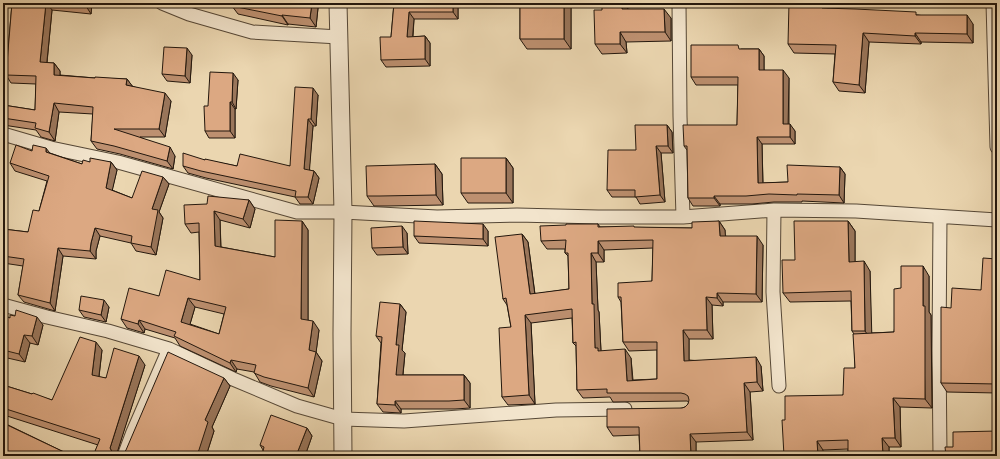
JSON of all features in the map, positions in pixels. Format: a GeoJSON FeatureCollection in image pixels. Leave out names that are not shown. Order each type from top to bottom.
{"type":"FeatureCollection","features":[{"type":"Feature","properties":{"kind":"street"},"geometry":{"type":"LineString","coordinates":[[162,3],[189,14],[252,32],[339,37]]}},
{"type":"Feature","properties":{"kind":"street"},"geometry":{"type":"LineString","coordinates":[[338,3],[343,212],[344,456]]}},
{"type":"Feature","properties":{"kind":"street"},"geometry":{"type":"LineString","coordinates":[[680,3],[680,116],[683,217]]}},
{"type":"Feature","properties":{"kind":"street"},"geometry":{"type":"LineString","coordinates":[[993,3],[997,147]]}},
{"type":"Feature","properties":{"kind":"street"},"geometry":{"type":"LineString","coordinates":[[3,134],[50,148],[118,162],[297,212],[343,212],[437,217],[517,215],[683,217],[774,210],[856,211],[997,220]]}},
{"type":"Feature","properties":{"kind":"street"},"geometry":{"type":"LineString","coordinates":[[774,210],[773,292],[779,386]]}},
{"type":"Feature","properties":{"kind":"street"},"geometry":{"type":"LineString","coordinates":[[940,217],[940,456]]}},
{"type":"Feature","properties":{"kind":"street"},"geometry":{"type":"LineString","coordinates":[[3,305],[108,331],[169,349],[233,379],[297,406],[343,419],[404,421],[556,410],[634,409]]}},
{"type":"Feature","properties":{"kind":"street"},"geometry":{"type":"LineString","coordinates":[[124,456],[169,349]]}},
{"type":"Feature","properties":{"kind":"building"},"geometry":{"type":"Polygon","coordinates":[[[12,3],[46,3],[40,62],[54,63],[54,75],[127,79],[126,85],[165,93],[159,129],[114,129],[170,147],[167,161],[91,141],[93,107],[54,103],[49,132],[35,128],[36,123],[3,118],[3,105],[35,110],[36,76],[6,75],[12,3]]]}},
{"type":"Feature","properties":{"kind":"building"},"geometry":{"type":"Polygon","coordinates":[[[60,3],[86,3],[86,6],[60,3]]]}},
{"type":"Feature","properties":{"kind":"building"},"geometry":{"type":"Polygon","coordinates":[[[233,3],[312,3],[310,18],[282,16],[232,6],[233,3]]]}},
{"type":"Feature","properties":{"kind":"building"},"geometry":{"type":"Polygon","coordinates":[[[394,3],[453,3],[453,12],[409,12],[407,37],[425,36],[425,59],[381,60],[380,37],[391,37],[394,3]]]}},
{"type":"Feature","properties":{"kind":"building"},"geometry":{"type":"Polygon","coordinates":[[[520,3],[564,3],[564,39],[520,39],[520,3]]]}},
{"type":"Feature","properties":{"kind":"building"},"geometry":{"type":"Polygon","coordinates":[[[602,3],[622,3],[622,9],[664,9],[665,32],[620,32],[620,44],[595,44],[594,10],[602,10],[602,3]]]}},
{"type":"Feature","properties":{"kind":"building"},"geometry":{"type":"Polygon","coordinates":[[[789,3],[822,3],[822,8],[916,12],[916,15],[967,15],[967,34],[915,33],[915,36],[863,33],[859,85],[833,82],[836,45],[788,44],[789,3]]]}},
{"type":"Feature","properties":{"kind":"building"},"geometry":{"type":"Polygon","coordinates":[[[691,45],[738,45],[739,49],[759,49],[759,70],[783,70],[783,124],[790,124],[790,137],[757,137],[758,183],[788,182],[787,165],[840,167],[839,195],[769,194],[714,196],[714,198],[688,198],[687,146],[684,146],[683,125],[737,125],[738,77],[691,77],[691,45]]]}},
{"type":"Feature","properties":{"kind":"building"},"geometry":{"type":"Polygon","coordinates":[[[164,47],[187,48],[185,76],[162,74],[164,47]]]}},
{"type":"Feature","properties":{"kind":"building"},"geometry":{"type":"Polygon","coordinates":[[[210,72],[233,73],[232,102],[230,102],[230,131],[205,131],[204,106],[208,106],[210,72]]]}},
{"type":"Feature","properties":{"kind":"building"},"geometry":{"type":"Polygon","coordinates":[[[295,87],[313,88],[311,119],[308,119],[304,169],[314,171],[308,197],[295,197],[296,191],[183,166],[183,153],[205,160],[237,166],[240,154],[290,166],[295,87]]]}},
{"type":"Feature","properties":{"kind":"building"},"geometry":{"type":"Polygon","coordinates":[[[635,125],[667,125],[668,146],[656,146],[660,195],[635,197],[635,190],[607,190],[608,150],[636,150],[635,125]]]}},
{"type":"Feature","properties":{"kind":"building"},"geometry":{"type":"Polygon","coordinates":[[[16,145],[32,151],[33,145],[46,148],[46,152],[82,164],[83,160],[90,162],[90,158],[111,162],[106,188],[132,198],[142,171],[163,177],[152,209],[158,210],[151,247],[131,243],[132,236],[95,228],[90,251],[58,248],[50,303],[18,295],[24,259],[3,256],[3,229],[28,232],[33,210],[39,211],[49,176],[10,163],[16,145]]]}},
{"type":"Feature","properties":{"kind":"building"},"geometry":{"type":"Polygon","coordinates":[[[461,158],[506,158],[506,193],[461,193],[461,158]]]}},
{"type":"Feature","properties":{"kind":"building"},"geometry":{"type":"Polygon","coordinates":[[[435,164],[436,195],[367,196],[366,166],[435,164]]]}},
{"type":"Feature","properties":{"kind":"building"},"geometry":{"type":"Polygon","coordinates":[[[208,196],[249,200],[243,219],[214,211],[215,246],[275,257],[275,220],[302,221],[301,319],[313,321],[309,350],[316,352],[308,388],[254,373],[256,365],[231,360],[230,363],[174,336],[176,332],[139,320],[138,324],[121,319],[129,288],[159,296],[166,270],[200,280],[199,223],[185,224],[184,205],[207,204],[208,196]],[[188,298],[181,322],[219,334],[226,307],[188,298]]]}},
{"type":"Feature","properties":{"kind":"building"},"geometry":{"type":"Polygon","coordinates":[[[414,221],[483,224],[483,239],[414,236],[414,221]]]}},
{"type":"Feature","properties":{"kind":"building"},"geometry":{"type":"Polygon","coordinates":[[[719,221],[720,236],[757,236],[756,294],[717,293],[717,298],[706,297],[707,330],[683,330],[684,361],[756,357],[757,382],[744,383],[747,432],[690,434],[691,456],[640,456],[639,427],[607,427],[607,409],[682,408],[688,404],[688,396],[681,393],[607,393],[607,389],[577,390],[576,342],[573,343],[572,309],[525,315],[529,395],[502,397],[499,328],[511,327],[506,298],[503,299],[495,237],[522,234],[530,294],[569,289],[568,253],[565,253],[566,240],[541,241],[540,226],[598,224],[598,227],[634,226],[692,228],[692,222],[719,221]],[[653,240],[598,241],[598,253],[591,253],[595,348],[598,348],[598,351],[625,349],[627,381],[657,379],[657,342],[623,342],[621,297],[618,297],[618,283],[652,281],[653,240]]]}},
{"type":"Feature","properties":{"kind":"building"},"geometry":{"type":"Polygon","coordinates":[[[794,221],[848,221],[849,262],[864,261],[865,331],[852,331],[851,291],[783,293],[782,260],[795,260],[794,221]]]}},
{"type":"Feature","properties":{"kind":"building"},"geometry":{"type":"Polygon","coordinates":[[[402,226],[403,247],[372,248],[371,228],[402,226]]]}},
{"type":"Feature","properties":{"kind":"building"},"geometry":{"type":"Polygon","coordinates":[[[983,258],[997,259],[997,384],[941,383],[941,307],[951,308],[952,288],[981,290],[983,258]]]}},
{"type":"Feature","properties":{"kind":"building"},"geometry":{"type":"Polygon","coordinates":[[[901,266],[923,266],[923,306],[925,306],[925,399],[893,398],[895,438],[882,438],[883,456],[848,456],[848,440],[817,441],[818,456],[784,456],[782,420],[785,420],[785,396],[843,395],[844,368],[855,368],[853,334],[894,332],[894,289],[901,288],[901,266]]]}},
{"type":"Feature","properties":{"kind":"building"},"geometry":{"type":"Polygon","coordinates":[[[81,296],[104,300],[101,315],[79,310],[81,296]]]}},
{"type":"Feature","properties":{"kind":"building"},"geometry":{"type":"Polygon","coordinates":[[[380,302],[400,304],[396,345],[399,345],[396,375],[464,375],[464,400],[395,401],[395,405],[377,404],[382,337],[376,336],[380,302]]]}},
{"type":"Feature","properties":{"kind":"building"},"geometry":{"type":"Polygon","coordinates":[[[16,310],[37,317],[32,336],[24,335],[19,354],[3,350],[3,315],[10,318],[10,315],[15,316],[16,310]]]}},
{"type":"Feature","properties":{"kind":"building"},"geometry":{"type":"Polygon","coordinates":[[[80,337],[96,342],[92,375],[106,378],[114,348],[139,356],[110,448],[116,455],[123,454],[126,450],[168,352],[224,378],[205,420],[208,422],[197,456],[93,456],[100,439],[3,408],[3,385],[52,400],[80,337]]]}},
{"type":"Feature","properties":{"kind":"building"},"geometry":{"type":"Polygon","coordinates":[[[271,415],[307,428],[296,456],[262,456],[264,447],[260,445],[271,415]]]}},
{"type":"Feature","properties":{"kind":"building"},"geometry":{"type":"Polygon","coordinates":[[[3,423],[66,453],[64,456],[17,456],[3,450],[3,423]]]}},
{"type":"Feature","properties":{"kind":"building"},"geometry":{"type":"Polygon","coordinates":[[[997,431],[997,456],[946,456],[945,447],[953,447],[953,432],[997,431]]]}}]}
